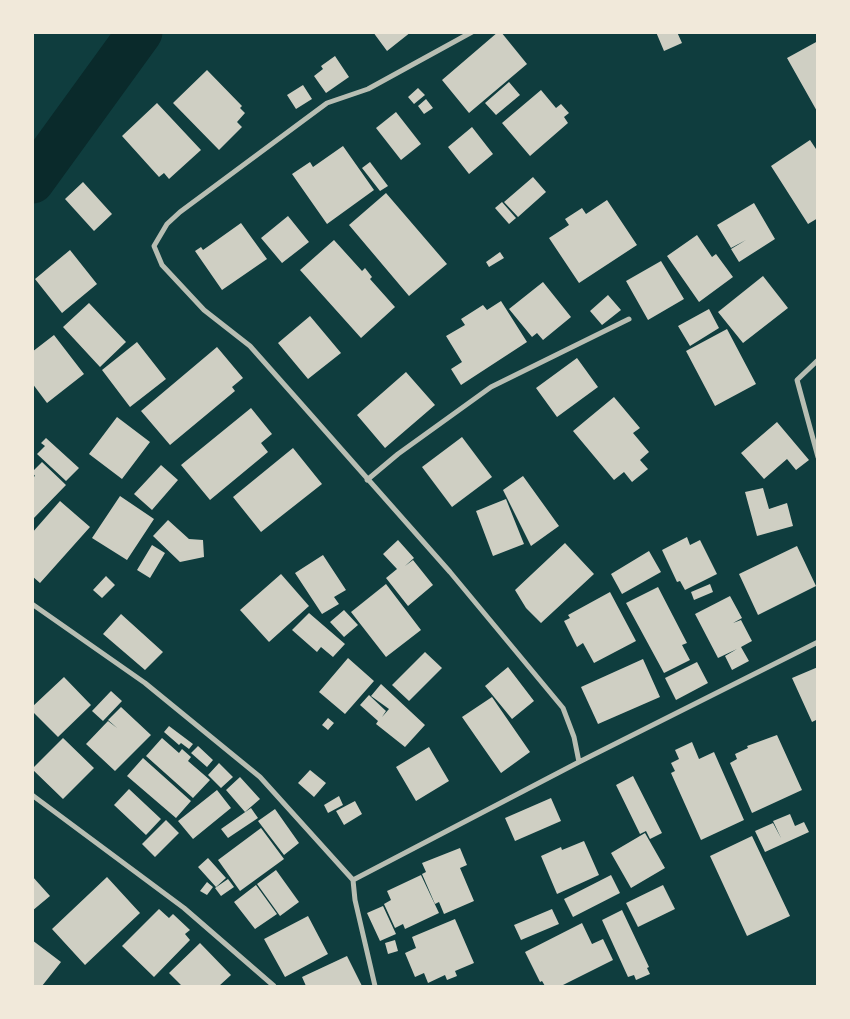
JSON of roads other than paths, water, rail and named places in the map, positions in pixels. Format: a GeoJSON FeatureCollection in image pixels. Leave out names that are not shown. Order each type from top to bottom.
{"type":"FeatureCollection","features":[{"type":"Feature","properties":{"kind":"street"},"geometry":{"type":"LineString","coordinates":[[472,32],[368,89],[327,103],[180,212],[167,224],[154,246],[162,265],[204,310],[250,346],[450,572],[563,708],[574,737],[579,762]]}},
{"type":"Feature","properties":{"kind":"street"},"geometry":{"type":"LineString","coordinates":[[367,480],[398,454],[490,387],[629,319]]}},
{"type":"Feature","properties":{"kind":"street"},"geometry":{"type":"LineString","coordinates":[[818,360],[797,380],[818,457]]}},
{"type":"Feature","properties":{"kind":"street"},"geometry":{"type":"LineString","coordinates":[[32,604],[145,683],[260,777],[353,880],[355,900],[376,986]]}},
{"type":"Feature","properties":{"kind":"street"},"geometry":{"type":"LineString","coordinates":[[353,880],[579,762],[818,642]]}},
{"type":"Feature","properties":{"kind":"street"},"geometry":{"type":"LineString","coordinates":[[32,796],[184,908],[274,986]]}},
{"type":"Feature","properties":{"kind":"waterway"},"geometry":{"type":"LineString","coordinates":[[32,181],[140,32]]}}]}
